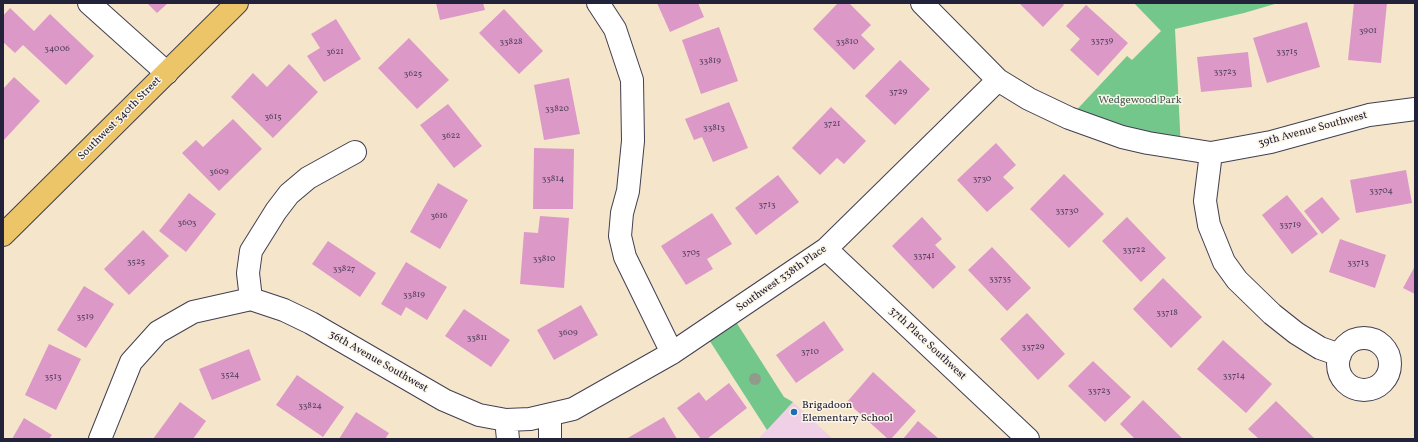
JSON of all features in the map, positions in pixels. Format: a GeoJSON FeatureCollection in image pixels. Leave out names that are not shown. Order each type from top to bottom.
{"type":"FeatureCollection","features":[{"type":"Feature","properties":{"kind":"main road","name":"Southwest 340th Street"},"geometry":{"type":"LineString","coordinates":[[3,235],[237,3]]}},
{"type":"Feature","properties":{"kind":"street"},"geometry":{"type":"LineString","coordinates":[[89,3],[167,73]]}},
{"type":"Feature","properties":{"kind":"street"},"geometry":{"type":"LineString","coordinates":[[598,3],[615,30],[632,80],[633,141],[628,191],[622,214],[620,236],[625,257],[672,352]]}},
{"type":"Feature","properties":{"kind":"street"},"geometry":{"type":"LineString","coordinates":[[922,3],[998,80],[1029,99],[1097,129],[1148,143],[1211,154],[1205,201],[1209,225],[1224,262],[1237,280],[1272,314],[1296,333],[1320,348],[1340,355]]}},
{"type":"Feature","properties":{"kind":"street","name":"Southwest 338th Place"},"geometry":{"type":"LineString","coordinates":[[540,418],[573,409],[672,352],[826,249],[998,80]]}},
{"type":"Feature","properties":{"kind":"street","name":"39th Avenue Southwest"},"geometry":{"type":"LineString","coordinates":[[1211,154],[1271,142],[1369,115],[1415,109]]}},
{"type":"Feature","properties":{"kind":"street"},"geometry":{"type":"LineString","coordinates":[[100,439],[131,362],[158,332],[193,312],[251,299],[248,273],[252,251],[276,211],[289,194],[308,178],[355,152]]}},
{"type":"Feature","properties":{"kind":"street","name":"37th Place Southwest"},"geometry":{"type":"LineString","coordinates":[[826,249],[1028,439]]}},
{"type":"Feature","properties":{"kind":"street","name":"36th Avenue Southwest"},"geometry":{"type":"LineString","coordinates":[[251,299],[284,310],[311,323],[444,400],[507,429],[540,418]]}},
{"type":"Feature","properties":{"kind":"street"},"geometry":{"type":"LineString","coordinates":[[540,418],[550,439]]}},
{"type":"Feature","properties":{"kind":"shaded area","name":"Brigadoon Elementary School"},"geometry":{"type":"Polygon","coordinates":[[[793,402],[833,439],[758,439],[793,402]]]}},
{"type":"Feature","properties":{"kind":"green space","name":"Wedgewood Park"},"geometry":{"type":"Polygon","coordinates":[[[1134,3],[1278,3],[1244,13],[1175,29],[1181,149],[1069,118],[1127,56],[1132,60],[1161,31],[1134,3]]]}},
{"type":"Feature","properties":{"kind":"green space"},"geometry":{"type":"Polygon","coordinates":[[[731,314],[784,397],[793,402],[767,430],[704,332],[731,314]]]}},
{"type":"Feature","properties":{"kind":"building"},"geometry":{"type":"Polygon","coordinates":[[[147,3],[168,3],[157,13],[147,3]]]}},
{"type":"Feature","properties":{"kind":"building"},"geometry":{"type":"Polygon","coordinates":[[[436,3],[483,3],[485,10],[440,20],[436,3]]]}},
{"type":"Feature","properties":{"kind":"building"},"geometry":{"type":"Polygon","coordinates":[[[657,3],[698,3],[704,17],[670,32],[657,3]]]}},
{"type":"Feature","properties":{"kind":"building"},"geometry":{"type":"Polygon","coordinates":[[[838,3],[849,3],[871,25],[861,35],[875,49],[854,70],[813,29],[838,3]]]}},
{"type":"Feature","properties":{"kind":"building"},"geometry":{"type":"Polygon","coordinates":[[[1019,3],[1062,3],[1064,5],[1043,27],[1019,3]]]}},
{"type":"Feature","properties":{"kind":"building"},"geometry":{"type":"Polygon","coordinates":[[[1354,3],[1387,3],[1381,63],[1348,60],[1354,3]]]}},
{"type":"Feature","properties":{"kind":"building"},"geometry":{"type":"Polygon","coordinates":[[[1086,5],[1128,43],[1098,76],[1070,50],[1080,39],[1066,26],[1086,5]]]}},
{"type":"Feature","properties":{"kind":"building"},"geometry":{"type":"Polygon","coordinates":[[[10,8],[34,31],[50,14],[94,56],[66,85],[23,45],[15,53],[3,42],[3,16],[10,8]]]}},
{"type":"Feature","properties":{"kind":"building"},"geometry":{"type":"Polygon","coordinates":[[[504,9],[543,51],[519,74],[479,33],[504,9]]]}},
{"type":"Feature","properties":{"kind":"building"},"geometry":{"type":"Polygon","coordinates":[[[336,19],[361,59],[324,82],[307,56],[320,48],[311,34],[336,19]]]}},
{"type":"Feature","properties":{"kind":"building"},"geometry":{"type":"Polygon","coordinates":[[[1307,22],[1320,67],[1267,83],[1253,38],[1307,22]]]}},
{"type":"Feature","properties":{"kind":"building"},"geometry":{"type":"Polygon","coordinates":[[[719,27],[738,81],[701,94],[682,40],[719,27]]]}},
{"type":"Feature","properties":{"kind":"building"},"geometry":{"type":"Polygon","coordinates":[[[409,38],[449,80],[417,109],[378,68],[409,38]]]}},
{"type":"Feature","properties":{"kind":"building"},"geometry":{"type":"Polygon","coordinates":[[[1248,52],[1252,87],[1201,92],[1197,57],[1248,52]]]}},
{"type":"Feature","properties":{"kind":"building"},"geometry":{"type":"Polygon","coordinates":[[[900,60],[930,89],[895,125],[865,96],[900,60]]]}},
{"type":"Feature","properties":{"kind":"building"},"geometry":{"type":"Polygon","coordinates":[[[289,64],[318,92],[273,138],[231,97],[253,73],[267,87],[289,64]]]}},
{"type":"Feature","properties":{"kind":"building"},"geometry":{"type":"Polygon","coordinates":[[[14,77],[40,101],[3,141],[3,89],[14,77]]]}},
{"type":"Feature","properties":{"kind":"building"},"geometry":{"type":"Polygon","coordinates":[[[569,78],[580,134],[544,140],[534,85],[569,78]]]}},
{"type":"Feature","properties":{"kind":"building"},"geometry":{"type":"Polygon","coordinates":[[[729,102],[748,148],[713,162],[702,137],[694,140],[685,119],[729,102]]]}},
{"type":"Feature","properties":{"kind":"building"},"geometry":{"type":"Polygon","coordinates":[[[448,104],[482,146],[454,168],[420,125],[448,104]]]}},
{"type":"Feature","properties":{"kind":"building"},"geometry":{"type":"Polygon","coordinates":[[[831,107],[866,141],[844,164],[837,158],[820,175],[792,148],[831,107]]]}},
{"type":"Feature","properties":{"kind":"building"},"geometry":{"type":"Polygon","coordinates":[[[233,119],[262,149],[219,191],[182,153],[196,140],[203,147],[233,119]]]}},
{"type":"Feature","properties":{"kind":"building"},"geometry":{"type":"Polygon","coordinates":[[[996,143],[1016,165],[1003,177],[1014,188],[987,212],[957,180],[996,143]]]}},
{"type":"Feature","properties":{"kind":"building"},"geometry":{"type":"Polygon","coordinates":[[[534,148],[574,149],[573,209],[533,209],[534,148]]]}},
{"type":"Feature","properties":{"kind":"building"},"geometry":{"type":"Polygon","coordinates":[[[1406,170],[1412,203],[1356,213],[1350,180],[1406,170]]]}},
{"type":"Feature","properties":{"kind":"building"},"geometry":{"type":"Polygon","coordinates":[[[1064,174],[1104,214],[1069,248],[1030,209],[1064,174]]]}},
{"type":"Feature","properties":{"kind":"building"},"geometry":{"type":"Polygon","coordinates":[[[778,175],[799,202],[756,235],[735,208],[778,175]]]}},
{"type":"Feature","properties":{"kind":"building"},"geometry":{"type":"Polygon","coordinates":[[[438,183],[468,200],[440,249],[410,232],[438,183]]]}},
{"type":"Feature","properties":{"kind":"building"},"geometry":{"type":"Polygon","coordinates":[[[189,193],[216,214],[186,252],[159,231],[189,193]]]}},
{"type":"Feature","properties":{"kind":"building"},"geometry":{"type":"Polygon","coordinates":[[[1287,195],[1318,234],[1292,254],[1262,215],[1287,195]]]}},
{"type":"Feature","properties":{"kind":"building"},"geometry":{"type":"Polygon","coordinates":[[[1322,197],[1340,219],[1322,234],[1304,211],[1322,197]]]}},
{"type":"Feature","properties":{"kind":"building"},"geometry":{"type":"Polygon","coordinates":[[[712,213],[732,244],[707,259],[713,269],[686,285],[661,246],[712,213]]]}},
{"type":"Feature","properties":{"kind":"building"},"geometry":{"type":"Polygon","coordinates":[[[540,216],[569,218],[564,288],[520,284],[524,232],[538,233],[540,216]]]}},
{"type":"Feature","properties":{"kind":"building"},"geometry":{"type":"Polygon","coordinates":[[[922,217],[942,239],[935,245],[956,267],[933,289],[892,246],[922,217]]]}},
{"type":"Feature","properties":{"kind":"building"},"geometry":{"type":"Polygon","coordinates":[[[1127,217],[1166,258],[1141,282],[1102,241],[1127,217]]]}},
{"type":"Feature","properties":{"kind":"building"},"geometry":{"type":"Polygon","coordinates":[[[143,230],[169,256],[129,295],[104,269],[143,230]]]}},
{"type":"Feature","properties":{"kind":"building"},"geometry":{"type":"Polygon","coordinates":[[[1340,239],[1386,255],[1375,288],[1329,272],[1340,239]]]}},
{"type":"Feature","properties":{"kind":"building"},"geometry":{"type":"Polygon","coordinates":[[[328,241],[376,273],[360,297],[312,264],[328,241]]]}},
{"type":"Feature","properties":{"kind":"building"},"geometry":{"type":"Polygon","coordinates":[[[992,247],[1031,288],[1007,311],[968,270],[992,247]]]}},
{"type":"Feature","properties":{"kind":"building"},"geometry":{"type":"Polygon","coordinates":[[[406,262],[447,287],[427,320],[406,307],[401,316],[381,304],[406,262]]]}},
{"type":"Feature","properties":{"kind":"building"},"geometry":{"type":"Polygon","coordinates":[[[1415,266],[1415,294],[1403,288],[1415,266]]]}},
{"type":"Feature","properties":{"kind":"building"},"geometry":{"type":"Polygon","coordinates":[[[1163,278],[1202,317],[1171,348],[1133,309],[1163,278]]]}},
{"type":"Feature","properties":{"kind":"building"},"geometry":{"type":"Polygon","coordinates":[[[84,286],[114,304],[86,348],[57,330],[84,286]]]}},
{"type":"Feature","properties":{"kind":"building"},"geometry":{"type":"Polygon","coordinates":[[[581,305],[598,335],[554,360],[537,330],[581,305]]]}},
{"type":"Feature","properties":{"kind":"building"},"geometry":{"type":"Polygon","coordinates":[[[464,309],[510,340],[491,367],[445,336],[464,309]]]}},
{"type":"Feature","properties":{"kind":"building"},"geometry":{"type":"Polygon","coordinates":[[[1027,313],[1065,354],[1038,380],[1000,339],[1027,313]]]}},
{"type":"Feature","properties":{"kind":"building"},"geometry":{"type":"Polygon","coordinates":[[[824,321],[844,350],[796,383],[776,355],[824,321]]]}},
{"type":"Feature","properties":{"kind":"building"},"geometry":{"type":"Polygon","coordinates":[[[1223,340],[1272,384],[1246,413],[1197,369],[1223,340]]]}},
{"type":"Feature","properties":{"kind":"building"},"geometry":{"type":"Polygon","coordinates":[[[49,344],[81,359],[56,410],[25,395],[49,344]]]}},
{"type":"Feature","properties":{"kind":"building"},"geometry":{"type":"Polygon","coordinates":[[[249,349],[261,380],[212,400],[199,369],[249,349]]]}},
{"type":"Feature","properties":{"kind":"building"},"geometry":{"type":"Polygon","coordinates":[[[1093,361],[1131,397],[1105,422],[1068,386],[1093,361]]]}},
{"type":"Feature","properties":{"kind":"building"},"geometry":{"type":"Polygon","coordinates":[[[873,372],[916,411],[891,439],[888,439],[847,402],[873,372]]]}},
{"type":"Feature","properties":{"kind":"building"},"geometry":{"type":"Polygon","coordinates":[[[297,375],[344,407],[323,437],[276,405],[297,375]]]}},
{"type":"Feature","properties":{"kind":"building"},"geometry":{"type":"Polygon","coordinates":[[[729,383],[747,408],[707,439],[701,439],[677,408],[699,392],[706,401],[729,383]]]}},
{"type":"Feature","properties":{"kind":"building"},"geometry":{"type":"Polygon","coordinates":[[[1143,400],[1183,439],[1135,439],[1120,424],[1143,400]]]}},
{"type":"Feature","properties":{"kind":"building"},"geometry":{"type":"Polygon","coordinates":[[[1276,401],[1315,439],[1259,439],[1248,429],[1276,401]]]}},
{"type":"Feature","properties":{"kind":"building"},"geometry":{"type":"Polygon","coordinates":[[[180,402],[206,421],[193,439],[153,439],[180,402]]]}},
{"type":"Feature","properties":{"kind":"building"},"geometry":{"type":"Polygon","coordinates":[[[356,412],[389,433],[385,439],[339,439],[356,412]]]}},
{"type":"Feature","properties":{"kind":"building"},"geometry":{"type":"Polygon","coordinates":[[[664,417],[677,439],[626,439],[664,417]]]}},
{"type":"Feature","properties":{"kind":"building"},"geometry":{"type":"Polygon","coordinates":[[[24,418],[52,435],[49,439],[12,439],[24,418]]]}},
{"type":"Feature","properties":{"kind":"building"},"geometry":{"type":"Polygon","coordinates":[[[918,421],[939,439],[903,439],[918,421]]]}},
{"type":"Feature","properties":{"kind":"place","name":"Brigadoon Elementary School"},"geometry":{"type":"Point","coordinates":[794,412]}}]}
